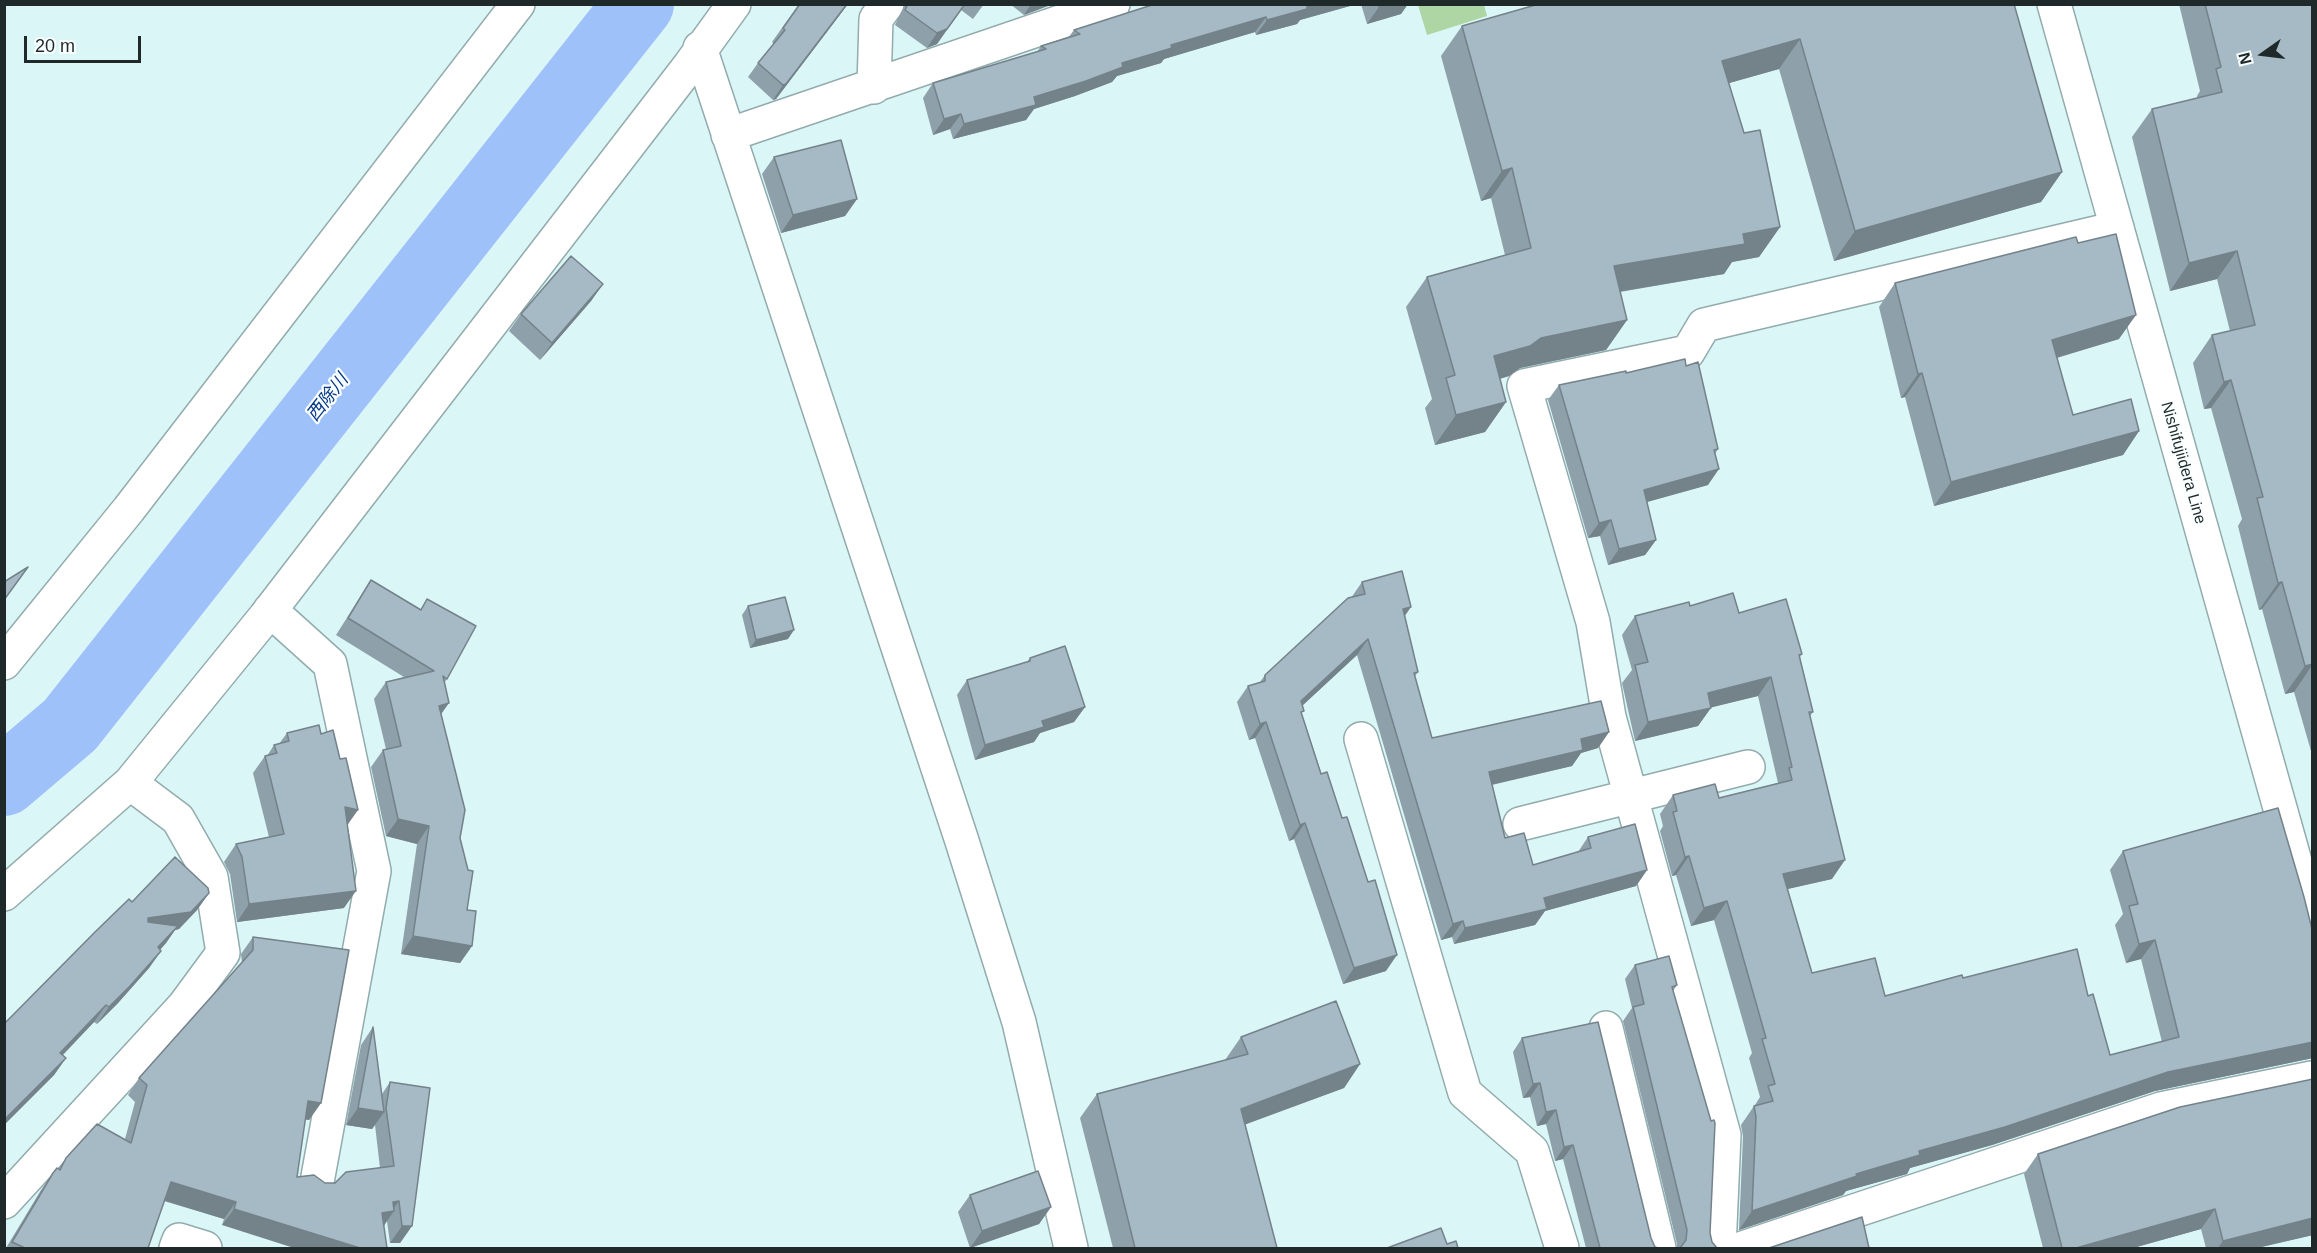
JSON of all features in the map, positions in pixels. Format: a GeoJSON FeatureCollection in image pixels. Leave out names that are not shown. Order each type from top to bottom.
{"type":"FeatureCollection","features":[{"type":"Feature","properties":{"kind":"street"},"geometry":{"type":"LineString","coordinates":[[4,663],[129,509],[518,4]]}},
{"type":"Feature","properties":{"kind":"street"},"geometry":{"type":"LineString","coordinates":[[4,894],[130,783],[270,610],[690,65],[700,48],[734,4]]}},
{"type":"Feature","properties":{"kind":"street"},"geometry":{"type":"LineString","coordinates":[[874,87],[876,19],[887,4]]}},
{"type":"Feature","properties":{"kind":"street"},"geometry":{"type":"LineString","coordinates":[[728,135],[1113,4]]}},
{"type":"Feature","properties":{"kind":"street","name":"Nishifujiidera Line"},"geometry":{"type":"LineString","coordinates":[[2054,4],[2313,922]]}},
{"type":"Feature","properties":{"kind":"street"},"geometry":{"type":"LineString","coordinates":[[700,48],[1020,1022],[1071,1248]]}},
{"type":"Feature","properties":{"kind":"street"},"geometry":{"type":"LineString","coordinates":[[1719,1248],[1724,1135],[1609,717],[1593,622],[1524,386],[1688,352],[1704,325],[2117,228]]}},
{"type":"Feature","properties":{"kind":"street"},"geometry":{"type":"LineString","coordinates":[[270,610],[330,664],[374,871],[317,1182]]}},
{"type":"Feature","properties":{"kind":"street"},"geometry":{"type":"LineString","coordinates":[[1361,739],[1465,1093],[1532,1151],[1562,1248]]}},
{"type":"Feature","properties":{"kind":"street"},"geometry":{"type":"LineString","coordinates":[[1520,824],[1748,767]]}},
{"type":"Feature","properties":{"kind":"street"},"geometry":{"type":"LineString","coordinates":[[4,1202],[184,1006],[223,953],[211,878],[178,819],[130,783]]}},
{"type":"Feature","properties":{"kind":"street"},"geometry":{"type":"LineString","coordinates":[[1606,1028],[1659,1248]]}},
{"type":"Feature","properties":{"kind":"street"},"geometry":{"type":"LineString","coordinates":[[1743,1248],[2161,1109],[2313,1078]]}},
{"type":"Feature","properties":{"kind":"street"},"geometry":{"type":"LineString","coordinates":[[176,1248],[179,1240],[205,1248]]}},
{"type":"Feature","properties":{"kind":"green space"},"geometry":{"type":"Polygon","coordinates":[[[1418,5],[1484,5],[1487,16],[1427,35],[1418,5]]]}},
{"type":"Feature","properties":{"kind":"building"},"geometry":{"type":"Polygon","coordinates":[[[800,4],[847,4],[783,85],[758,63],[785,30],[783,28],[800,4]]]}},
{"type":"Feature","properties":{"kind":"building"},"geometry":{"type":"Polygon","coordinates":[[[908,4],[965,4],[947,29],[937,33],[905,10],[908,4]]]}},
{"type":"Feature","properties":{"kind":"building"},"geometry":{"type":"Polygon","coordinates":[[[1155,4],[1311,4],[1307,6],[1307,9],[1267,20],[1266,17],[1171,45],[1172,48],[1122,63],[1123,67],[1034,97],[1036,105],[964,124],[961,114],[944,119],[933,83],[1046,49],[1041,46],[1080,34],[1074,30],[1155,4]]]}},
{"type":"Feature","properties":{"kind":"building"},"geometry":{"type":"Polygon","coordinates":[[[1539,4],[2014,4],[2062,172],[1855,231],[1800,39],[1722,61],[1744,133],[1760,130],[1780,227],[1743,234],[1745,244],[1614,266],[1627,320],[1541,338],[1530,346],[1494,356],[1506,402],[1456,415],[1446,378],[1455,375],[1427,277],[1531,248],[1512,168],[1502,171],[1462,26],[1539,4]]]}},
{"type":"Feature","properties":{"kind":"building"},"geometry":{"type":"Polygon","coordinates":[[[2205,4],[2313,4],[2313,664],[2305,666],[2282,582],[2278,583],[2257,498],[2263,497],[2231,380],[2224,382],[2212,335],[2255,325],[2237,251],[2189,263],[2152,109],[2222,92],[2216,69],[2221,67],[2205,4]]]}},
{"type":"Feature","properties":{"kind":"building"},"geometry":{"type":"Polygon","coordinates":[[[841,140],[857,199],[793,215],[774,157],[841,140]]]}},
{"type":"Feature","properties":{"kind":"building"},"geometry":{"type":"Polygon","coordinates":[[[2116,234],[2136,315],[2052,340],[2073,415],[2131,399],[2139,431],[1951,482],[1922,373],[1918,374],[1895,283],[2076,237],[2078,243],[2116,234]]]}},
{"type":"Feature","properties":{"kind":"building"},"geometry":{"type":"Polygon","coordinates":[[[571,256],[603,284],[552,343],[521,314],[571,256]]]}},
{"type":"Feature","properties":{"kind":"building"},"geometry":{"type":"Polygon","coordinates":[[[1685,359],[1686,366],[1698,362],[1718,449],[1714,450],[1719,469],[1644,490],[1656,540],[1619,549],[1611,520],[1599,523],[1559,385],[1685,359]]]}},
{"type":"Feature","properties":{"kind":"building"},"geometry":{"type":"Polygon","coordinates":[[[28,567],[4,600],[4,582],[28,567]]]}},
{"type":"Feature","properties":{"kind":"building"},"geometry":{"type":"Polygon","coordinates":[[[1402,571],[1411,607],[1403,609],[1418,672],[1414,673],[1432,738],[1601,701],[1609,732],[1581,739],[1583,750],[1489,772],[1505,838],[1524,833],[1533,865],[1591,848],[1588,837],[1635,824],[1647,870],[1544,898],[1547,909],[1465,928],[1463,921],[1453,924],[1368,639],[1301,701],[1304,711],[1301,712],[1321,774],[1327,772],[1342,818],[1347,817],[1368,882],[1375,880],[1397,955],[1354,968],[1305,823],[1300,825],[1266,722],[1260,724],[1248,686],[1265,681],[1265,675],[1348,598],[1365,594],[1362,582],[1402,571]]]}},
{"type":"Feature","properties":{"kind":"building"},"geometry":{"type":"Polygon","coordinates":[[[371,580],[421,610],[427,599],[476,626],[447,679],[443,676],[449,703],[439,706],[465,810],[460,838],[468,870],[473,871],[467,910],[476,911],[472,946],[413,936],[429,826],[398,819],[383,750],[401,746],[386,682],[434,671],[348,618],[371,580]]]}},
{"type":"Feature","properties":{"kind":"building"},"geometry":{"type":"Polygon","coordinates":[[[1733,593],[1739,613],[1786,599],[1802,654],[1799,655],[1813,712],[1809,712],[1845,860],[1783,874],[1812,973],[1875,958],[1885,996],[1962,975],[1963,978],[2077,949],[2088,996],[2093,994],[2110,1055],[2179,1037],[2155,940],[2139,944],[2129,906],[2138,904],[2123,851],[2278,808],[2313,933],[2313,1042],[2168,1072],[2005,1127],[1919,1151],[1920,1155],[1856,1174],[1857,1176],[1752,1211],[1756,1117],[1754,1106],[1773,1101],[1768,1086],[1775,1084],[1762,1039],[1766,1038],[1727,901],[1704,908],[1689,856],[1685,857],[1673,812],[1677,811],[1673,795],[1715,784],[1719,798],[1792,780],[1789,768],[1792,767],[1771,677],[1708,693],[1711,708],[1648,722],[1635,665],[1648,662],[1635,616],[1689,602],[1690,606],[1733,593]]]}},
{"type":"Feature","properties":{"kind":"building"},"geometry":{"type":"Polygon","coordinates":[[[785,597],[794,630],[756,640],[748,606],[785,597]]]}},
{"type":"Feature","properties":{"kind":"building"},"geometry":{"type":"Polygon","coordinates":[[[1065,646],[1085,707],[1042,721],[1044,727],[985,745],[967,680],[1030,661],[1030,658],[1065,646]]]}},
{"type":"Feature","properties":{"kind":"building"},"geometry":{"type":"Polygon","coordinates":[[[319,725],[321,734],[333,730],[340,759],[346,758],[358,810],[345,807],[356,891],[249,904],[242,857],[236,844],[284,834],[265,756],[277,753],[274,745],[289,741],[287,733],[319,725]]]}},
{"type":"Feature","properties":{"kind":"building"},"geometry":{"type":"Polygon","coordinates":[[[175,857],[208,888],[209,893],[191,912],[148,918],[148,922],[178,926],[158,947],[161,951],[130,986],[109,1007],[106,1005],[60,1053],[66,1058],[4,1120],[4,1024],[95,932],[129,899],[132,902],[175,857]]]}},
{"type":"Feature","properties":{"kind":"building"},"geometry":{"type":"Polygon","coordinates":[[[253,937],[349,950],[321,1103],[308,1101],[297,1177],[314,1175],[325,1183],[335,1183],[346,1172],[394,1166],[386,1108],[390,1082],[430,1088],[412,1226],[402,1226],[399,1201],[393,1202],[394,1211],[382,1213],[387,1248],[360,1248],[234,1209],[236,1202],[171,1182],[148,1248],[25,1248],[12,1242],[53,1173],[57,1168],[60,1170],[66,1158],[97,1124],[131,1143],[147,1085],[139,1078],[253,950],[253,937]]]}},
{"type":"Feature","properties":{"kind":"building"},"geometry":{"type":"Polygon","coordinates":[[[1669,956],[1677,985],[1672,987],[1711,1121],[1714,1120],[1715,1123],[1710,1233],[1712,1242],[1717,1248],[1680,1248],[1686,1240],[1687,1230],[1633,1007],[1644,1004],[1635,965],[1669,956]]]}},
{"type":"Feature","properties":{"kind":"building"},"geometry":{"type":"Polygon","coordinates":[[[1336,1001],[1360,1064],[1241,1109],[1277,1248],[1135,1248],[1097,1094],[1248,1054],[1241,1037],[1336,1001]]]}},
{"type":"Feature","properties":{"kind":"building"},"geometry":{"type":"Polygon","coordinates":[[[1598,1022],[1651,1238],[1655,1247],[1658,1248],[1600,1248],[1573,1145],[1564,1147],[1556,1110],[1546,1112],[1540,1083],[1533,1084],[1522,1038],[1598,1022]]]}},
{"type":"Feature","properties":{"kind":"building"},"geometry":{"type":"Polygon","coordinates":[[[373,1027],[384,1112],[358,1108],[373,1027]]]}},
{"type":"Feature","properties":{"kind":"building"},"geometry":{"type":"Polygon","coordinates":[[[2313,1079],[2313,1218],[2223,1241],[2215,1209],[2076,1248],[2062,1248],[2038,1154],[2180,1107],[2313,1079]]]}},
{"type":"Feature","properties":{"kind":"building"},"geometry":{"type":"Polygon","coordinates":[[[1038,1171],[1051,1207],[982,1231],[970,1195],[1038,1171]]]}},
{"type":"Feature","properties":{"kind":"building"},"geometry":{"type":"Polygon","coordinates":[[[1862,1217],[1869,1248],[1769,1248],[1862,1217]]]}},
{"type":"Feature","properties":{"kind":"building"},"geometry":{"type":"Polygon","coordinates":[[[1441,1228],[1447,1244],[1456,1241],[1458,1248],[1387,1248],[1441,1228]]]}},
{"type":"Feature","properties":{"kind":"waterway","name":"西除川"},"geometry":{"type":"LineString","coordinates":[[4,781],[70,725],[639,4]]}}]}
